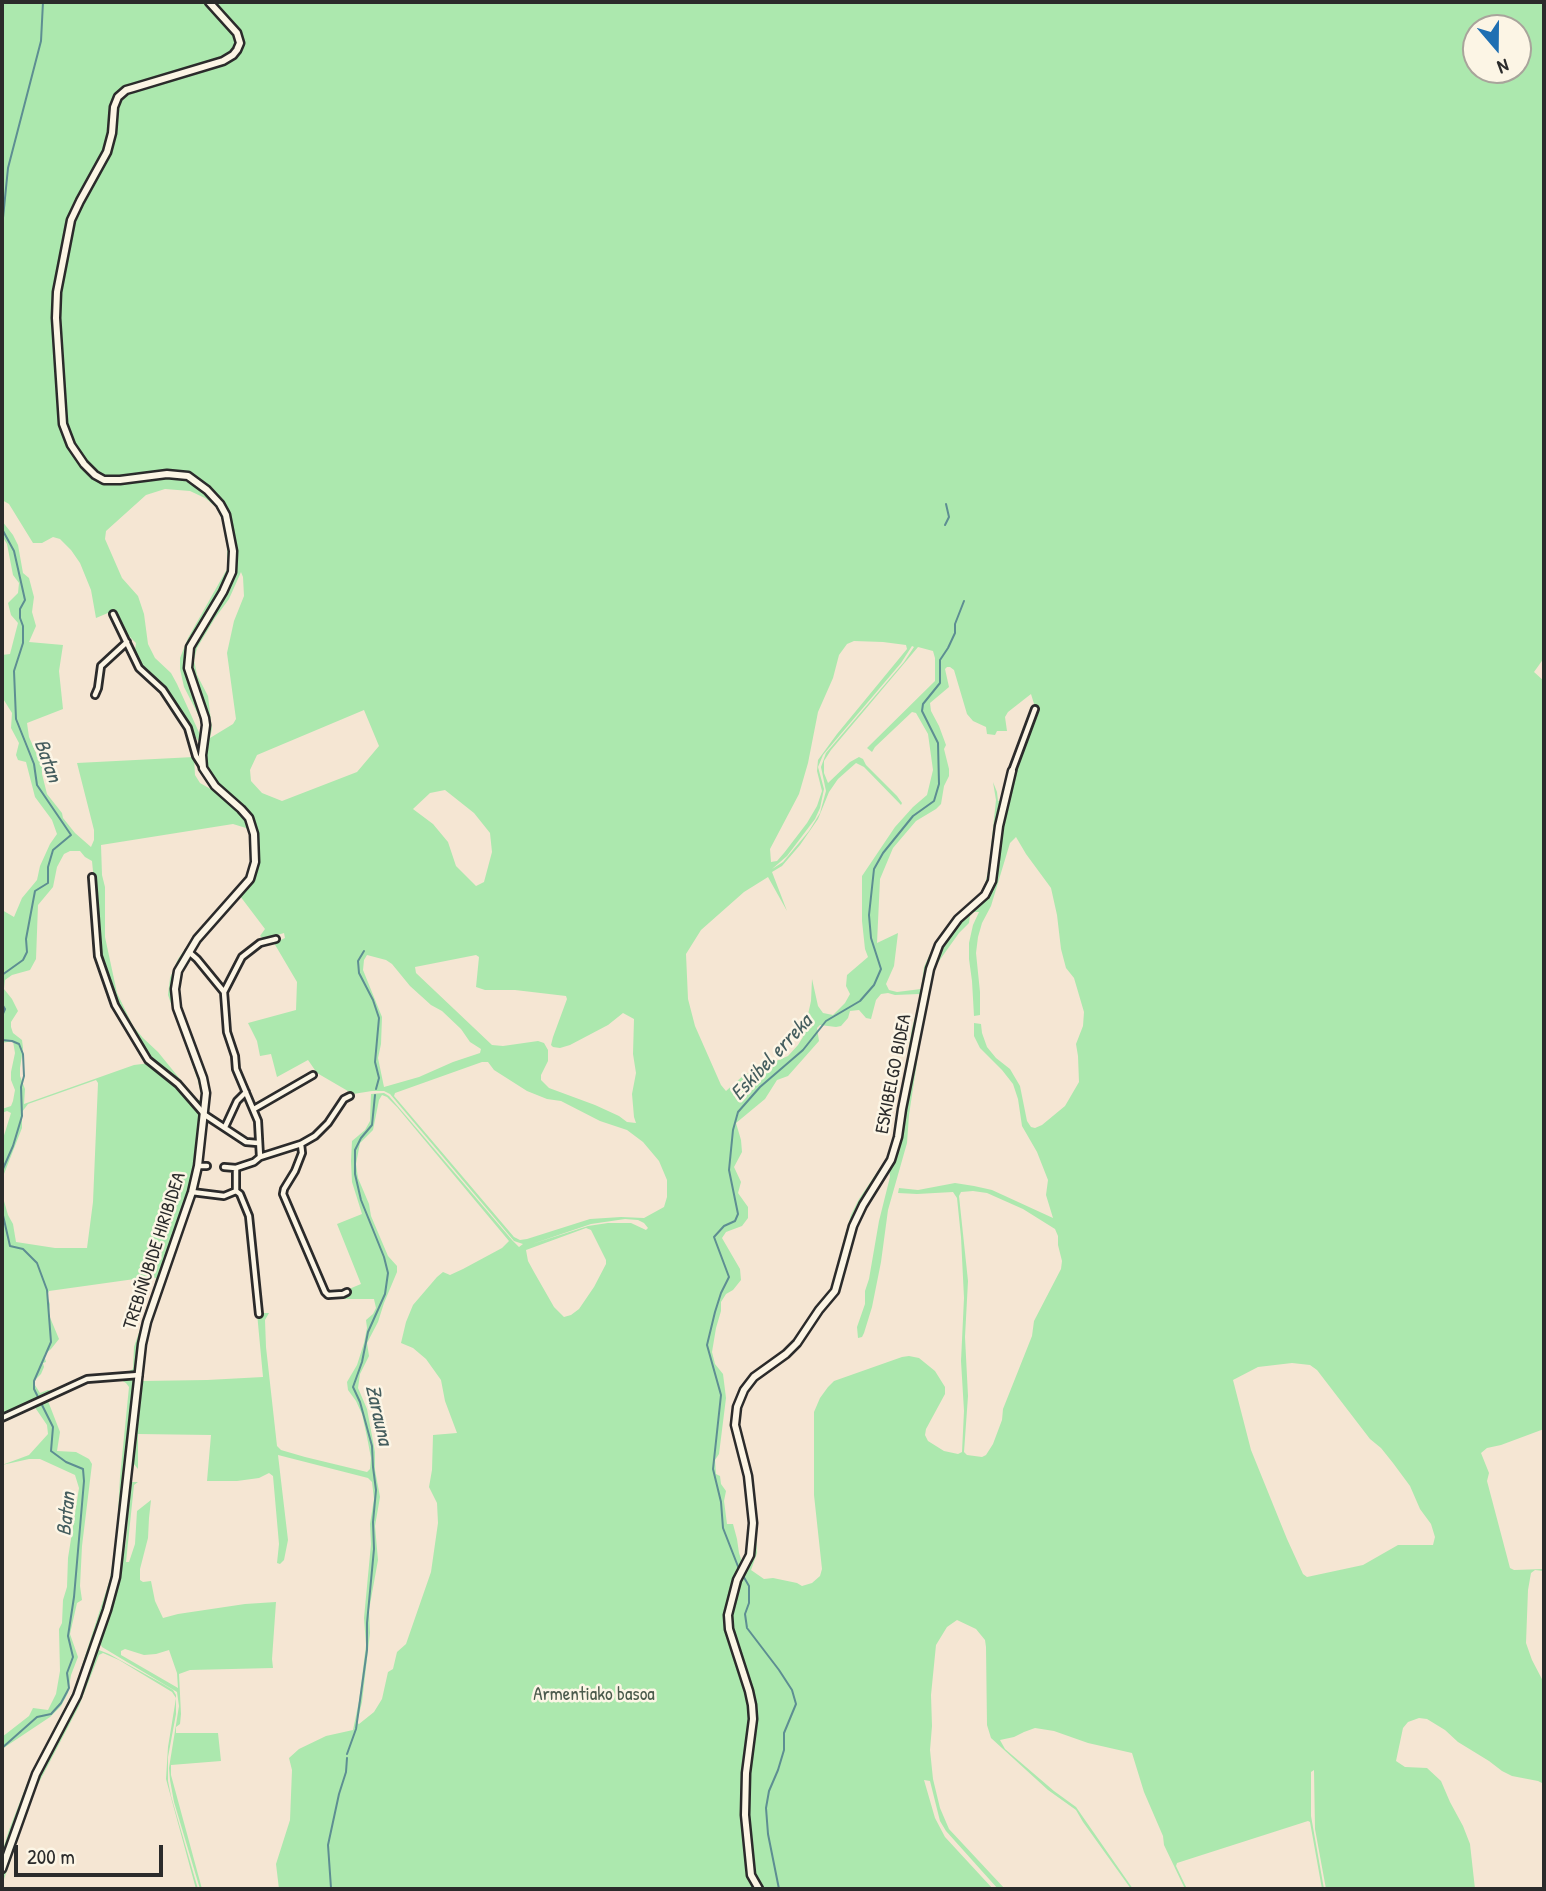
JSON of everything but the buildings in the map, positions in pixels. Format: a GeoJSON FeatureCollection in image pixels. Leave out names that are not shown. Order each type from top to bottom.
{"type":"FeatureCollection","features":[{"type":"Feature","properties":{"kind":"street"},"geometry":{"type":"LineString","coordinates":[[203,768],[205,718],[187,661],[193,641],[232,572],[233,551],[226,515],[208,489],[188,476],[175,473],[104,480],[84,464],[71,445],[63,424],[56,311],[71,219],[107,152],[118,97],[126,90],[223,61],[237,50],[240,43],[237,33],[209,2]]}},
{"type":"Feature","properties":{"kind":"street"},"geometry":{"type":"LineString","coordinates":[[113,614],[139,668],[163,690],[176,709],[191,735],[196,756],[203,768]]}},
{"type":"Feature","properties":{"kind":"street"},"geometry":{"type":"LineString","coordinates":[[95,695],[101,666],[127,642]]}},
{"type":"Feature","properties":{"kind":"street"},"geometry":{"type":"LineString","coordinates":[[1012,771],[1035,709]]}},
{"type":"Feature","properties":{"kind":"street","name":"TREBIÑUBIDE HIRIBIDEA"},"geometry":{"type":"LineString","coordinates":[[2,1869],[36,1774],[77,1696],[113,1588],[121,1548],[142,1344],[198,1166],[206,1093],[176,998],[178,971],[188,951],[250,879],[254,868],[254,834],[249,818],[215,786],[203,768]]}},
{"type":"Feature","properties":{"kind":"street","name":"ESKIBELGO BIDEA"},"geometry":{"type":"LineString","coordinates":[[759,1889],[751,1875],[744,1815],[752,1705],[729,1629],[728,1615],[737,1580],[750,1555],[753,1523],[746,1466],[734,1425],[737,1407],[744,1390],[754,1377],[797,1343],[835,1292],[853,1226],[891,1160],[898,1137],[930,969],[939,945],[958,919],[985,895],[992,881],[999,826],[1012,771]]}},
{"type":"Feature","properties":{"kind":"street"},"geometry":{"type":"LineString","coordinates":[[92,877],[98,956],[115,1005],[148,1060],[178,1084],[205,1115],[246,1142],[258,1143]]}},
{"type":"Feature","properties":{"kind":"street"},"geometry":{"type":"LineString","coordinates":[[260,1157],[258,1121],[236,1069],[235,1056],[227,1032],[224,992],[245,953],[260,943],[276,939]]}},
{"type":"Feature","properties":{"kind":"street"},"geometry":{"type":"LineString","coordinates":[[188,951],[224,992]]}},
{"type":"Feature","properties":{"kind":"street"},"geometry":{"type":"LineString","coordinates":[[254,1109],[313,1075]]}},
{"type":"Feature","properties":{"kind":"street"},"geometry":{"type":"LineString","coordinates":[[225,1127],[237,1101],[246,1092]]}},
{"type":"Feature","properties":{"kind":"street"},"geometry":{"type":"LineString","coordinates":[[224,1167],[236,1168],[301,1144],[328,1124],[344,1099],[350,1096]]}},
{"type":"Feature","properties":{"kind":"street"},"geometry":{"type":"LineString","coordinates":[[301,1144],[302,1153],[283,1194],[325,1292],[328,1295],[346,1292]]}},
{"type":"Feature","properties":{"kind":"street"},"geometry":{"type":"LineString","coordinates":[[198,1166],[207,1166]]}},
{"type":"Feature","properties":{"kind":"street"},"geometry":{"type":"LineString","coordinates":[[236,1168],[236,1191],[240,1194],[249,1216],[259,1314]]}},
{"type":"Feature","properties":{"kind":"street"},"geometry":{"type":"LineString","coordinates":[[192,1192],[224,1196],[236,1191]]}},
{"type":"Feature","properties":{"kind":"street"},"geometry":{"type":"LineString","coordinates":[[2,1418],[87,1378],[139,1375]]}},
{"type":"Feature","properties":{"kind":"green space","name":"Armentiako basoa"},"geometry":{"type":"Polygon","coordinates":[[[2,2],[1544,2],[1544,658],[1534,672],[1544,681],[1544,1429],[1487,1448],[1481,1453],[1489,1473],[1487,1481],[1510,1568],[1544,1569],[1531,1573],[1526,1643],[1544,1683],[1544,1784],[1502,1771],[1427,1719],[1419,1718],[1408,1722],[1403,1728],[1396,1761],[1405,1767],[1427,1768],[1441,1781],[1470,1844],[1475,1889],[1326,1889],[1315,1829],[1314,1770],[1311,1772],[1311,1816],[1324,1889],[1308,1821],[1177,1863],[1185,1889],[1164,1845],[1132,1753],[1035,1728],[1000,1740],[1005,1749],[1076,1807],[1131,1889],[1076,1810],[1048,1790],[991,1738],[987,1725],[985,1640],[976,1629],[957,1620],[947,1627],[936,1645],[931,1695],[930,1750],[933,1779],[940,1808],[949,1829],[1005,1889],[998,1889],[946,1831],[940,1821],[930,1781],[924,1780],[935,1818],[945,1837],[993,1889],[760,1889],[751,1866],[750,1837],[746,1839],[748,1868],[756,1889],[279,1889],[276,1864],[290,1820],[292,1770],[289,1758],[299,1749],[326,1736],[353,1730],[366,1645],[364,1618],[374,1499],[372,1482],[368,1478],[278,1455],[288,1540],[284,1560],[280,1564],[277,1563],[279,1544],[273,1476],[269,1473],[259,1478],[237,1481],[207,1481],[211,1435],[138,1434],[138,1469],[133,1463],[143,1381],[263,1377],[257,1313],[269,1313],[265,1320],[266,1347],[277,1446],[281,1450],[305,1457],[367,1472],[370,1469],[371,1458],[362,1414],[348,1390],[347,1382],[357,1365],[364,1343],[366,1320],[376,1308],[374,1299],[333,1299],[351,1295],[349,1289],[361,1284],[337,1224],[362,1214],[352,1182],[352,1141],[365,1130],[370,1121],[371,1094],[384,1093],[389,1096],[512,1240],[519,1247],[523,1244],[514,1241],[390,1094],[384,1091],[372,1091],[353,1094],[317,1073],[308,1060],[277,1077],[271,1054],[260,1056],[257,1041],[248,1023],[296,1010],[297,982],[274,943],[285,938],[284,933],[264,939],[260,936],[265,929],[240,896],[256,875],[259,862],[258,842],[251,817],[208,773],[205,753],[208,721],[190,670],[193,648],[226,594],[236,568],[235,543],[229,514],[223,504],[208,488],[203,489],[218,504],[226,523],[232,565],[229,577],[187,648],[185,659],[186,675],[201,710],[204,726],[184,687],[180,658],[188,638],[227,569],[227,544],[222,519],[216,507],[190,491],[165,489],[146,495],[106,531],[105,539],[122,578],[138,596],[144,614],[148,644],[155,658],[171,673],[177,684],[202,739],[201,745],[181,709],[163,686],[140,665],[135,650],[136,643],[124,631],[115,610],[96,618],[91,590],[80,563],[71,550],[60,539],[53,537],[42,543],[33,543],[9,504],[2,500],[2,2]],[[237,39],[235,50],[226,57],[128,88],[118,94],[112,107],[109,139],[104,156],[79,197],[70,219],[54,302],[60,418],[66,441],[81,468],[102,482],[124,482],[132,477],[108,478],[97,474],[77,452],[65,421],[58,308],[73,223],[78,209],[111,151],[116,106],[123,95],[228,62],[239,52],[242,40],[237,39]],[[241,572],[229,599],[197,648],[194,660],[197,675],[208,696],[212,729],[210,738],[233,724],[236,719],[227,653],[234,621],[244,596],[241,572]],[[854,641],[847,644],[839,655],[833,678],[818,712],[799,794],[770,849],[771,862],[777,861],[784,853],[817,806],[822,791],[817,771],[818,760],[907,649],[906,645],[854,641]],[[912,646],[901,663],[823,755],[818,767],[824,789],[820,808],[815,819],[787,856],[772,869],[783,862],[820,813],[826,791],[821,767],[826,753],[904,662],[914,647],[912,646]],[[918,647],[831,750],[824,761],[824,773],[828,783],[859,757],[902,803],[901,805],[864,767],[856,763],[838,779],[829,792],[818,819],[800,845],[782,866],[772,872],[787,911],[768,877],[744,892],[701,930],[686,954],[688,999],[695,1026],[726,1091],[744,1075],[788,1056],[798,1045],[803,1037],[811,1001],[812,979],[818,1006],[823,1013],[833,1015],[850,994],[846,986],[847,975],[868,957],[862,921],[862,876],[895,827],[927,795],[933,770],[928,734],[916,713],[912,712],[872,752],[867,748],[935,681],[933,651],[918,647]],[[947,667],[945,669],[949,687],[930,703],[946,745],[944,749],[949,769],[941,804],[916,821],[893,848],[880,879],[877,943],[898,933],[894,966],[886,984],[889,990],[897,992],[921,989],[924,967],[938,939],[952,921],[977,899],[984,889],[996,800],[993,782],[998,801],[1004,800],[997,828],[992,872],[983,895],[947,929],[931,954],[926,967],[895,1140],[887,1159],[853,1214],[845,1236],[834,1287],[788,1348],[829,1293],[833,1285],[845,1235],[851,1215],[893,1144],[919,994],[881,994],[876,1000],[871,1019],[866,1018],[859,1010],[850,1011],[841,1026],[820,1025],[817,1028],[819,1041],[788,1076],[777,1080],[765,1099],[736,1123],[742,1152],[734,1167],[741,1182],[738,1193],[748,1207],[748,1218],[742,1226],[726,1232],[722,1238],[740,1269],[741,1280],[721,1302],[712,1352],[715,1364],[723,1374],[726,1398],[719,1454],[715,1460],[716,1474],[720,1476],[726,1491],[724,1501],[727,1524],[733,1524],[742,1562],[747,1554],[750,1529],[744,1471],[733,1431],[732,1422],[734,1403],[748,1379],[787,1349],[750,1380],[737,1401],[733,1415],[733,1426],[745,1471],[751,1527],[748,1555],[741,1570],[743,1572],[751,1556],[754,1531],[750,1477],[737,1430],[736,1413],[743,1396],[758,1376],[797,1344],[837,1287],[854,1219],[897,1145],[924,1006],[928,968],[952,927],[990,892],[1007,800],[1020,751],[1035,714],[1031,694],[1008,712],[1005,717],[1007,731],[997,731],[995,735],[987,734],[986,727],[973,721],[967,714],[954,670],[947,667]],[[364,710],[257,755],[250,770],[251,781],[262,793],[282,801],[357,772],[379,746],[364,710]],[[445,790],[430,793],[413,809],[433,824],[448,842],[456,866],[476,886],[484,882],[492,852],[490,833],[474,813],[445,790]],[[1016,837],[1010,843],[991,906],[982,923],[976,953],[980,1015],[974,1016],[969,959],[969,943],[979,912],[970,916],[969,923],[935,967],[932,977],[919,1036],[907,1143],[888,1210],[872,1307],[862,1337],[858,1338],[857,1327],[865,1304],[865,1291],[890,1177],[889,1168],[870,1191],[857,1218],[836,1294],[796,1349],[763,1374],[745,1396],[740,1407],[737,1426],[750,1468],[754,1503],[757,1553],[751,1570],[764,1579],[773,1578],[802,1586],[812,1583],[820,1576],[822,1569],[814,1495],[814,1412],[820,1398],[834,1381],[902,1357],[919,1358],[935,1371],[945,1387],[945,1394],[925,1435],[928,1441],[944,1451],[958,1454],[962,1452],[964,1411],[961,1361],[964,1298],[957,1198],[953,1192],[898,1193],[899,1188],[918,1190],[955,1183],[974,1186],[992,1190],[1053,1218],[1046,1195],[1048,1180],[1037,1152],[1022,1126],[1013,1084],[980,1048],[974,1036],[974,1023],[981,1024],[987,1047],[1010,1069],[1020,1086],[1027,1121],[1031,1127],[1042,1125],[1065,1106],[1079,1082],[1076,1044],[1083,1026],[1084,1012],[1074,978],[1066,968],[1051,888],[1016,837]],[[367,955],[363,970],[382,1017],[378,1058],[384,1087],[419,1077],[480,1053],[481,1049],[470,1042],[442,1011],[410,986],[392,964],[367,955]],[[476,955],[415,967],[416,973],[492,1045],[538,1041],[544,1043],[548,1050],[548,1061],[541,1080],[549,1088],[595,1105],[627,1122],[636,1123],[632,1094],[636,1073],[633,1054],[634,1019],[623,1013],[608,1025],[570,1045],[553,1047],[553,1037],[566,996],[476,987],[479,957],[476,955]],[[488,1062],[395,1093],[394,1096],[514,1237],[520,1240],[590,1219],[644,1218],[664,1207],[667,1180],[659,1161],[643,1142],[627,1130],[600,1121],[561,1101],[527,1091],[494,1070],[488,1062]],[[382,1095],[373,1130],[360,1143],[356,1164],[358,1178],[371,1216],[388,1256],[397,1266],[397,1272],[367,1343],[369,1356],[360,1374],[358,1388],[367,1409],[380,1497],[375,1526],[378,1560],[369,1610],[370,1633],[357,1723],[359,1724],[374,1712],[382,1699],[388,1672],[393,1669],[397,1652],[406,1644],[431,1572],[438,1523],[437,1503],[429,1487],[433,1435],[457,1433],[445,1401],[441,1380],[426,1359],[413,1348],[401,1343],[406,1322],[413,1305],[443,1272],[450,1275],[463,1269],[502,1248],[509,1241],[397,1107],[382,1095]],[[961,1192],[959,1196],[968,1281],[965,1337],[968,1396],[964,1452],[982,1457],[993,1444],[1003,1409],[1032,1336],[1034,1321],[1061,1269],[1062,1261],[1055,1229],[1023,1209],[987,1193],[961,1192]],[[625,1219],[591,1224],[532,1244],[588,1226],[631,1223],[646,1230],[648,1228],[638,1220],[625,1219]],[[586,1228],[526,1250],[528,1261],[554,1307],[564,1317],[579,1309],[606,1264],[591,1230],[586,1228]],[[1292,1363],[1258,1367],[1233,1380],[1251,1450],[1287,1539],[1303,1574],[1307,1577],[1363,1565],[1398,1545],[1433,1545],[1435,1537],[1431,1524],[1420,1509],[1410,1486],[1317,1370],[1310,1365],[1292,1363]]]}},
{"type":"Feature","properties":{"kind":"green space"},"geometry":{"type":"Polygon","coordinates":[[[2,521],[18,545],[23,573],[29,578],[34,597],[32,612],[36,626],[29,642],[63,645],[59,671],[63,709],[27,723],[29,737],[42,761],[47,794],[63,818],[91,847],[94,830],[77,763],[194,757],[195,775],[200,783],[221,795],[250,826],[253,864],[249,876],[203,928],[176,968],[173,984],[200,1075],[204,1094],[202,1109],[146,1055],[117,1006],[101,956],[92,861],[80,851],[64,854],[57,867],[53,887],[38,905],[36,959],[30,970],[5,980],[4,989],[18,1011],[11,1027],[13,1033],[22,1040],[20,1076],[25,1089],[24,1104],[134,1065],[150,1063],[179,1088],[202,1117],[195,1172],[136,1370],[131,1374],[84,1378],[2,1417],[2,1185],[16,1242],[55,1248],[87,1248],[93,1202],[98,1083],[96,1080],[28,1104],[22,1112],[22,1128],[2,1179],[2,1142],[11,1113],[2,1113],[2,1109],[11,1106],[13,1101],[15,1090],[11,1072],[15,1053],[13,1041],[2,1043],[2,910],[14,917],[22,898],[37,880],[40,866],[57,834],[52,820],[35,797],[26,762],[18,760],[16,755],[19,743],[11,728],[12,713],[2,697],[2,655],[10,654],[18,623],[11,615],[8,603],[18,593],[19,583],[13,575],[7,544],[2,536],[2,521]],[[233,824],[101,845],[105,887],[105,937],[117,993],[133,1026],[197,1100],[201,1100],[198,1081],[168,995],[170,978],[178,959],[201,927],[247,876],[251,862],[250,833],[246,828],[233,824]],[[156,1278],[49,1291],[49,1315],[59,1339],[44,1355],[44,1367],[33,1382],[40,1393],[52,1391],[87,1376],[126,1373],[133,1369],[134,1347],[155,1285],[156,1278]]]}},
{"type":"Feature","properties":{"kind":"green space"},"geometry":{"type":"Polygon","coordinates":[[[129,1377],[135,1380],[121,1527],[110,1592],[81,1681],[30,1780],[2,1859],[9,1830],[30,1776],[74,1690],[110,1579],[117,1531],[129,1387],[121,1380],[91,1381],[64,1391],[48,1401],[60,1432],[57,1451],[76,1452],[89,1459],[92,1464],[82,1546],[82,1600],[77,1603],[70,1634],[78,1657],[68,1693],[61,1706],[50,1717],[2,1749],[2,1737],[29,1716],[33,1708],[48,1710],[56,1694],[60,1671],[59,1629],[62,1623],[68,1558],[79,1488],[75,1475],[40,1459],[2,1465],[29,1455],[48,1434],[47,1425],[34,1406],[2,1419],[83,1381],[129,1377]]]}},
{"type":"Feature","properties":{"kind":"green space"},"geometry":{"type":"Polygon","coordinates":[[[131,1482],[138,1482],[134,1485],[126,1562],[129,1562],[135,1544],[137,1511],[151,1500],[148,1538],[140,1580],[151,1581],[155,1601],[163,1618],[245,1604],[276,1602],[273,1668],[190,1670],[179,1674],[181,1714],[176,1733],[218,1733],[221,1761],[171,1765],[171,1775],[202,1889],[174,1802],[170,1780],[169,1768],[179,1706],[177,1692],[102,1647],[100,1643],[118,1587],[126,1541],[131,1482]],[[125,1649],[121,1651],[121,1655],[178,1688],[177,1673],[169,1650],[144,1655],[125,1649]]]}},
{"type":"Feature","properties":{"kind":"green space"},"geometry":{"type":"Polygon","coordinates":[[[99,1650],[109,1654],[173,1690],[176,1698],[172,1692],[119,1660],[103,1653],[99,1655],[79,1706],[34,1792],[2,1885],[36,1782],[80,1699],[99,1650]]]}},
{"type":"Feature","properties":{"kind":"green space"},"geometry":{"type":"Polygon","coordinates":[[[176,1698],[176,1714],[168,1757],[168,1781],[198,1889],[166,1779],[168,1747],[176,1698]]]}},
{"type":"Feature","properties":{"kind":"waterway","name":"Batan"},"geometry":{"type":"LineString","coordinates":[[2,228],[8,168],[41,41],[43,2]]}},
{"type":"Feature","properties":{"kind":"waterway"},"geometry":{"type":"LineString","coordinates":[[945,525],[949,517],[946,504]]}},
{"type":"Feature","properties":{"kind":"waterway","name":"Batan"},"geometry":{"type":"LineString","coordinates":[[2,529],[14,551],[25,600],[20,609],[23,643],[14,671],[16,719],[34,764],[37,785],[71,835],[53,850],[48,867],[48,883],[35,891],[26,939],[27,952],[23,960],[2,975]]}},
{"type":"Feature","properties":{"kind":"waterway","name":"Eskibel erreka"},"geometry":{"type":"LineString","coordinates":[[739,1569],[723,1528],[721,1502],[713,1469],[721,1395],[707,1345],[721,1293],[729,1277],[714,1237],[724,1226],[735,1221],[738,1214],[729,1170],[733,1130],[738,1112],[760,1087],[803,1050],[826,1021],[860,1001],[874,985],[881,969],[871,938],[869,915],[874,869],[883,853],[913,816],[934,801],[939,784],[938,743],[922,711],[923,704],[940,683],[940,660],[955,633],[955,624],[964,601]]}},
{"type":"Feature","properties":{"kind":"waterway","name":"Zarauna"},"geometry":{"type":"LineString","coordinates":[[364,951],[358,961],[359,973],[379,1018],[375,1062],[379,1078],[376,1089]]}},
{"type":"Feature","properties":{"kind":"waterway","name":"Batan"},"geometry":{"type":"LineString","coordinates":[[2,1004],[5,1009],[2,1016]]}},
{"type":"Feature","properties":{"kind":"waterway","name":"Batan"},"geometry":{"type":"LineString","coordinates":[[2,1040],[19,1044],[23,1054],[24,1076],[21,1087],[22,1116],[2,1171]]}},
{"type":"Feature","properties":{"kind":"waterway","name":"Zarauna"},"geometry":{"type":"LineString","coordinates":[[347,1754],[356,1729],[367,1650],[376,1490],[372,1446],[353,1387],[362,1362],[368,1332],[385,1294],[388,1273],[361,1200],[355,1174],[355,1150],[372,1125],[375,1095]]}},
{"type":"Feature","properties":{"kind":"waterway","name":"Batan"},"geometry":{"type":"LineString","coordinates":[[2,1211],[10,1246],[23,1249],[37,1263],[47,1290],[51,1342],[34,1381],[34,1389],[53,1427],[51,1451],[66,1462],[83,1469],[84,1481],[68,1636],[73,1657],[67,1673],[69,1688],[51,1714],[37,1717],[2,1748]]}},
{"type":"Feature","properties":{"kind":"waterway","name":"Eskibel erreka"},"geometry":{"type":"LineString","coordinates":[[742,1574],[749,1586],[749,1603],[745,1614],[747,1628],[792,1690],[796,1704],[784,1733],[784,1750],[769,1791],[766,1808],[768,1834],[779,1889]]}},
{"type":"Feature","properties":{"kind":"waterway","name":"Zarauna"},"geometry":{"type":"LineString","coordinates":[[331,1888],[328,1845],[347,1758]]}}]}
